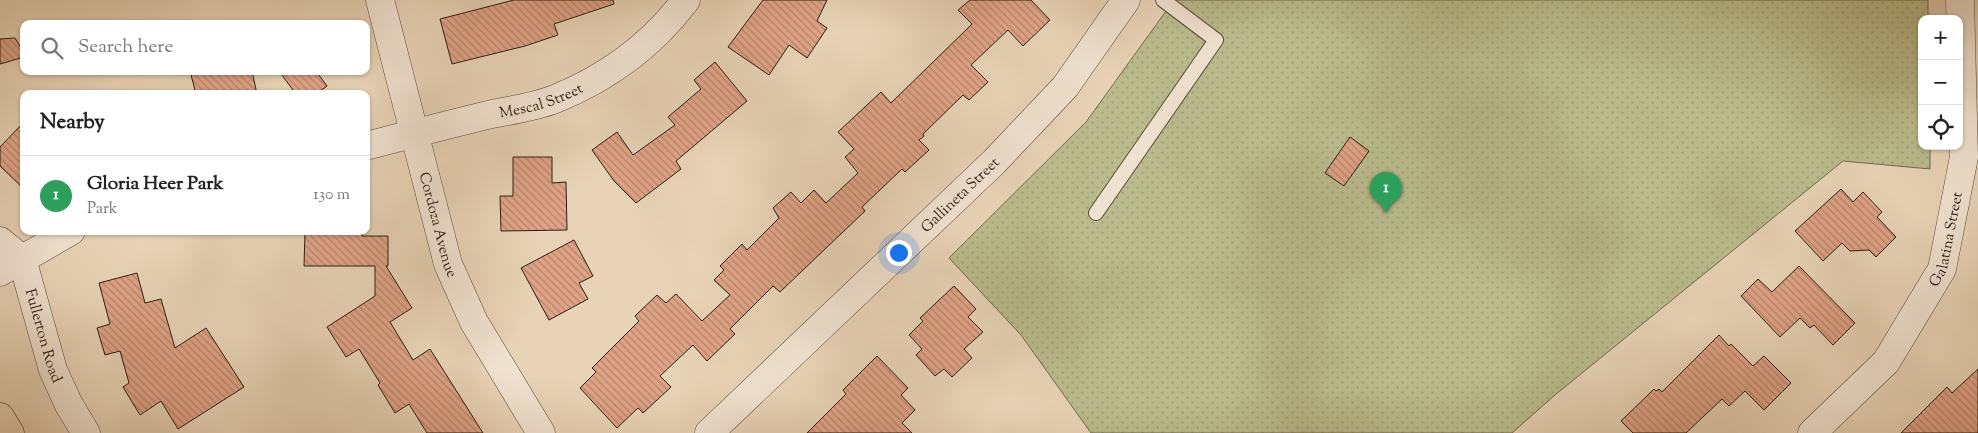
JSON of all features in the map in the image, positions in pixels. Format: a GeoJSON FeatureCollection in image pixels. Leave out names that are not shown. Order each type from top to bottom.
{"type":"FeatureCollection","features":[{"type":"Feature","properties":{"kind":"main road"},"geometry":{"type":"LineString","coordinates":[[0,417],[10,433]]}},
{"type":"Feature","properties":{"kind":"street","name":"Cordoza Avenue"},"geometry":{"type":"LineString","coordinates":[[380,0],[448,264],[474,322],[541,433]]}},
{"type":"Feature","properties":{"kind":"street","name":"Mescal Street"},"geometry":{"type":"LineString","coordinates":[[370,145],[553,100],[584,86],[632,56],[652,40],[671,20],[686,0]]}},
{"type":"Feature","properties":{"kind":"street","name":"Gallineta Street"},"geometry":{"type":"LineString","coordinates":[[708,433],[994,162],[1065,87],[1126,0]]}},
{"type":"Feature","properties":{"kind":"street","name":"Galatina Street"},"geometry":{"type":"LineString","coordinates":[[1812,433],[1886,362],[1942,269],[1971,156],[1960,0]]}},
{"type":"Feature","properties":{"kind":"street"},"geometry":{"type":"LineString","coordinates":[[0,241],[11,266],[64,235]]}},
{"type":"Feature","properties":{"kind":"street","name":"Fullerton Road"},"geometry":{"type":"LineString","coordinates":[[11,266],[53,370],[69,405],[86,433]]}},
{"type":"Feature","properties":{"kind":"lane"},"geometry":{"type":"LineString","coordinates":[[1096,213],[1216,40],[1163,0]]}},
{"type":"Feature","properties":{"kind":"green space"},"geometry":{"type":"Polygon","coordinates":[[[1174,0],[1928,0],[1928,15],[1918,15],[1918,150],[1930,150],[1930,169],[1843,161],[1555,395],[1512,433],[1091,433],[1021,335],[949,258],[1086,122],[1174,0]]]}},
{"type":"Feature","properties":{"kind":"building"},"geometry":{"type":"Polygon","coordinates":[[[514,0],[613,0],[614,4],[554,24],[558,35],[525,46],[452,64],[440,19],[514,0]]]}},
{"type":"Feature","properties":{"kind":"building"},"geometry":{"type":"Polygon","coordinates":[[[763,0],[827,0],[817,21],[827,28],[807,58],[789,45],[769,75],[728,47],[763,0]]]}},
{"type":"Feature","properties":{"kind":"building"},"geometry":{"type":"Polygon","coordinates":[[[970,0],[1031,0],[1050,20],[1023,46],[1008,30],[971,65],[988,82],[969,100],[963,95],[919,140],[929,150],[905,172],[902,169],[862,207],[865,211],[780,292],[773,286],[730,329],[735,334],[707,361],[693,345],[660,376],[671,387],[643,413],[638,408],[617,428],[580,388],[596,372],[592,368],[639,321],[635,316],[657,295],[666,303],[676,294],[702,321],[730,295],[714,280],[724,270],[720,266],[742,244],[747,250],[779,218],[773,208],[791,192],[801,203],[814,190],[826,203],[858,173],[845,157],[854,149],[838,132],[881,92],[891,103],[972,24],[958,10],[970,0]]]}},
{"type":"Feature","properties":{"kind":"building"},"geometry":{"type":"Polygon","coordinates":[[[15,38],[20,46],[20,58],[0,64],[0,39],[15,38]]]}},
{"type":"Feature","properties":{"kind":"building"},"geometry":{"type":"Polygon","coordinates":[[[715,62],[747,101],[676,161],[681,169],[636,203],[614,181],[592,150],[617,132],[633,155],[675,125],[668,117],[701,89],[694,80],[715,62]]]}},
{"type":"Feature","properties":{"kind":"building"},"geometry":{"type":"Polygon","coordinates":[[[191,75],[253,75],[256,90],[195,90],[191,75]]]}},
{"type":"Feature","properties":{"kind":"building"},"geometry":{"type":"Polygon","coordinates":[[[282,75],[319,75],[327,86],[322,90],[293,90],[282,75]]]}},
{"type":"Feature","properties":{"kind":"building"},"geometry":{"type":"Polygon","coordinates":[[[20,126],[20,185],[0,166],[0,147],[20,126]]]}},
{"type":"Feature","properties":{"kind":"building"},"geometry":{"type":"Polygon","coordinates":[[[1350,137],[1369,151],[1344,186],[1325,173],[1350,137]]]}},
{"type":"Feature","properties":{"kind":"building"},"geometry":{"type":"Polygon","coordinates":[[[513,157],[552,157],[552,183],[566,182],[567,230],[501,231],[500,196],[513,196],[513,157]]]}},
{"type":"Feature","properties":{"kind":"building"},"geometry":{"type":"Polygon","coordinates":[[[1841,189],[1853,202],[1863,192],[1882,212],[1877,217],[1896,237],[1876,257],[1869,250],[1850,251],[1842,243],[1823,261],[1795,231],[1841,189]]]}},
{"type":"Feature","properties":{"kind":"building"},"geometry":{"type":"Polygon","coordinates":[[[305,235],[388,236],[388,266],[386,266],[412,308],[390,322],[413,360],[430,349],[483,433],[427,433],[409,404],[395,413],[378,385],[380,383],[359,349],[346,357],[327,327],[375,296],[375,266],[304,266],[305,235]]]}},
{"type":"Feature","properties":{"kind":"building"},"geometry":{"type":"Polygon","coordinates":[[[574,240],[593,276],[579,283],[588,299],[549,320],[521,268],[574,240]]]}},
{"type":"Feature","properties":{"kind":"building"},"geometry":{"type":"Polygon","coordinates":[[[1799,266],[1855,323],[1833,345],[1814,325],[1810,328],[1800,318],[1780,337],[1741,296],[1758,279],[1772,292],[1799,266]]]}},
{"type":"Feature","properties":{"kind":"building"},"geometry":{"type":"Polygon","coordinates":[[[137,273],[145,303],[161,299],[175,348],[206,328],[244,387],[178,429],[161,401],[140,415],[123,387],[129,383],[120,351],[105,355],[97,328],[110,324],[99,283],[137,273]]]}},
{"type":"Feature","properties":{"kind":"building"},"geometry":{"type":"Polygon","coordinates":[[[954,286],[976,309],[968,317],[983,332],[964,349],[972,358],[952,377],[944,369],[935,376],[916,355],[922,349],[909,335],[923,321],[920,318],[954,286]]]}},
{"type":"Feature","properties":{"kind":"building"},"geometry":{"type":"Polygon","coordinates":[[[1719,335],[1753,366],[1764,356],[1791,383],[1764,410],[1745,391],[1729,406],[1722,399],[1686,433],[1633,433],[1621,421],[1654,389],[1656,391],[1659,389],[1662,392],[1719,335]]]}},
{"type":"Feature","properties":{"kind":"building"},"geometry":{"type":"Polygon","coordinates":[[[877,356],[908,388],[901,395],[915,410],[902,423],[912,433],[807,433],[846,394],[843,390],[877,356]]]}},
{"type":"Feature","properties":{"kind":"building"},"geometry":{"type":"Polygon","coordinates":[[[1978,369],[1978,433],[1901,433],[1947,387],[1952,393],[1978,369]]]}},
{"type":"Feature","properties":{"kind":"place","name":"Gloria Heer Park"},"geometry":{"type":"Point","coordinates":[1386,213]}}]}
